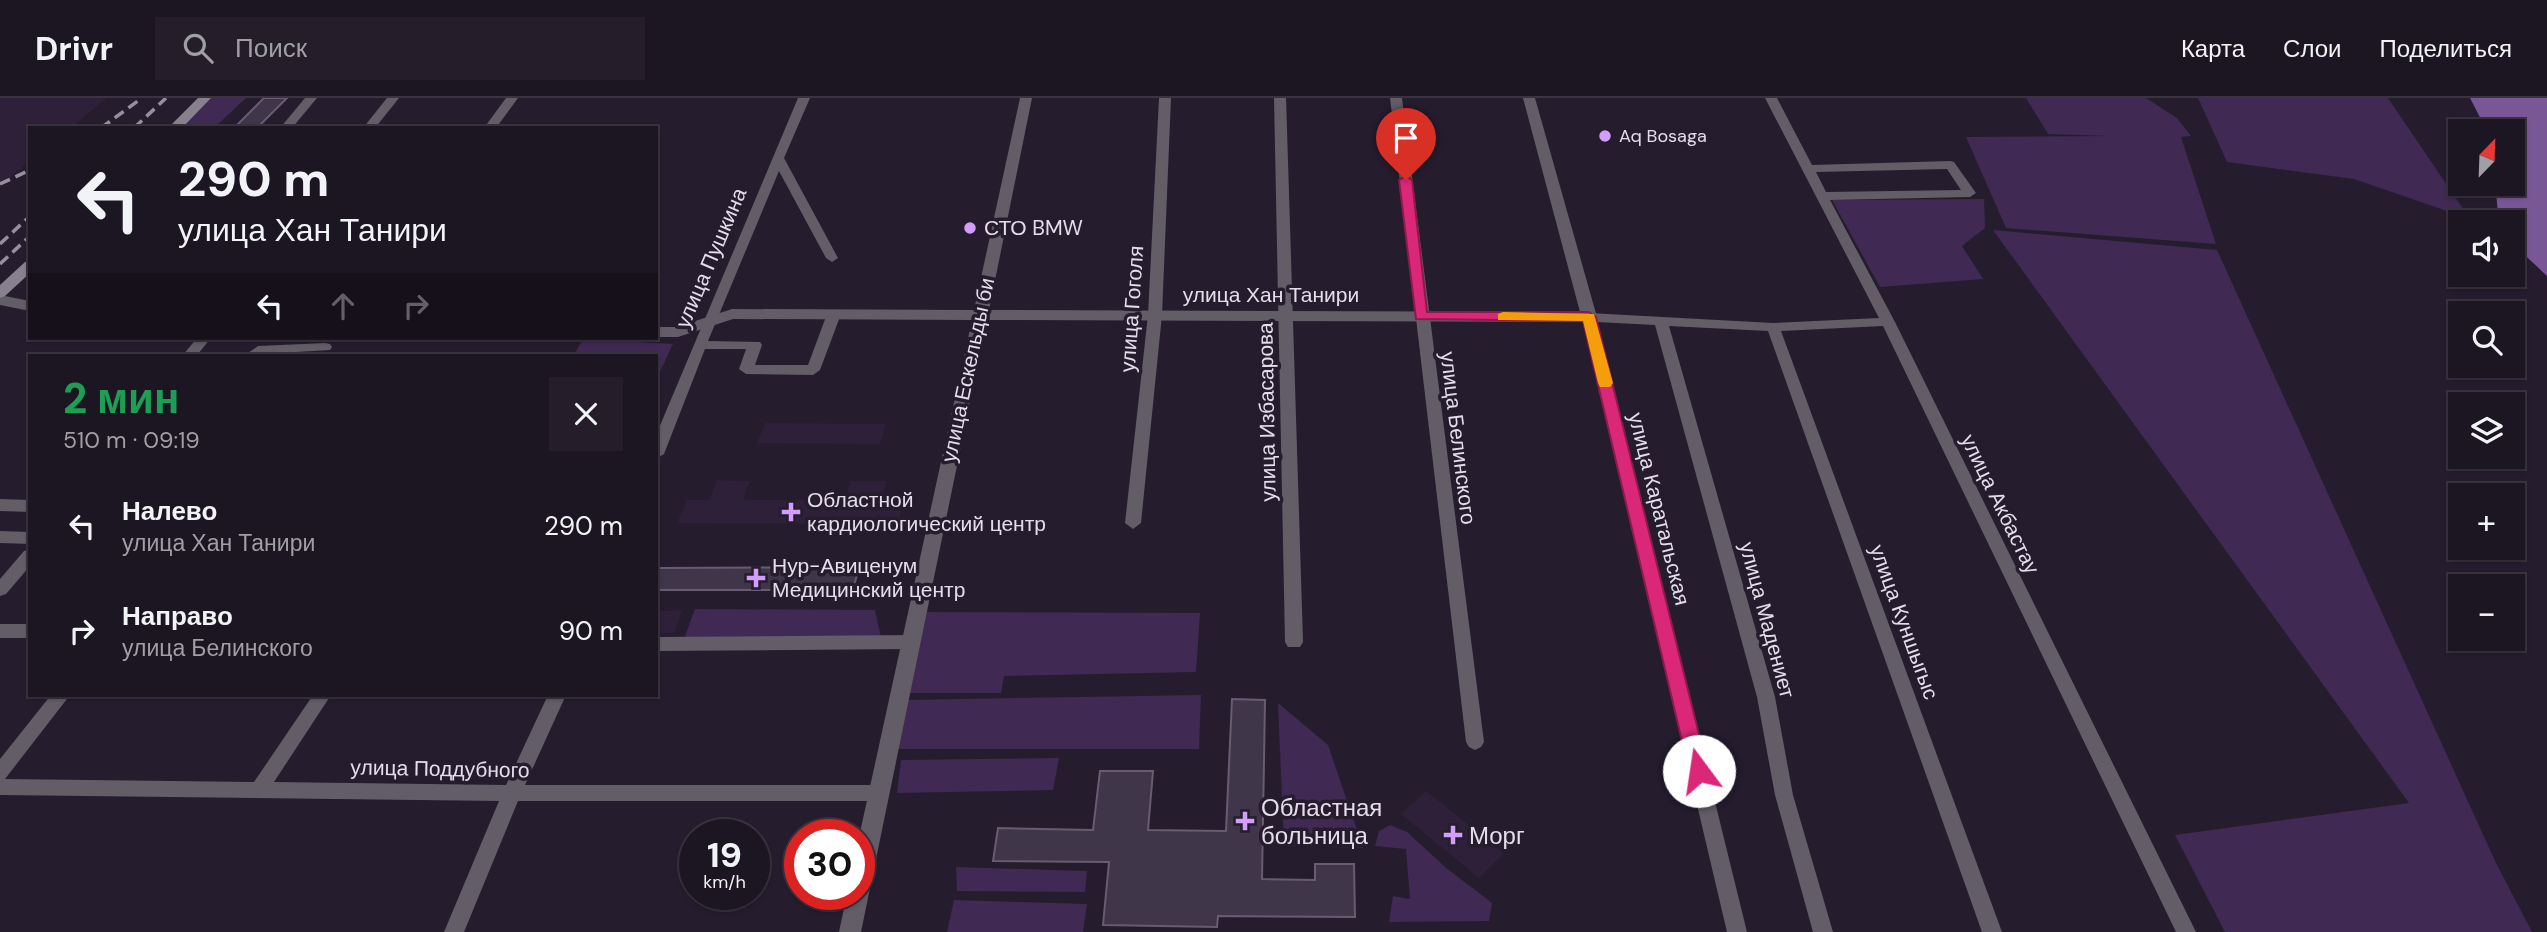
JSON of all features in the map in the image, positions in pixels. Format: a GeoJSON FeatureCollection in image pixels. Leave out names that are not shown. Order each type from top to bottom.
{"type":"FeatureCollection","features":[{"type":"Feature","properties":{"kind":"main road"},"geometry":{"type":"LineString","coordinates":[[176,126],[205,98]]}},
{"type":"Feature","properties":{"kind":"main road"},"geometry":{"type":"LineString","coordinates":[[0,293],[28,267]]}},
{"type":"Feature","properties":{"kind":"street"},"geometry":{"type":"LineString","coordinates":[[288,126],[311,98]]}},
{"type":"Feature","properties":{"kind":"street"},"geometry":{"type":"LineString","coordinates":[[371,126],[393,98]]}},
{"type":"Feature","properties":{"kind":"street"},"geometry":{"type":"LineString","coordinates":[[491,126],[512,98]]}},
{"type":"Feature","properties":{"kind":"street","name":"улица Пушкина"},"geometry":{"type":"LineString","coordinates":[[658,449],[804,98]]}},
{"type":"Feature","properties":{"kind":"street","name":"улица Ескельды би"},"geometry":{"type":"LineString","coordinates":[[874,819],[1026,98]]}},
{"type":"Feature","properties":{"kind":"street","name":"улица Гоголя"},"geometry":{"type":"LineString","coordinates":[[1133,523],[1155,315],[1166,98]]}},
{"type":"Feature","properties":{"kind":"street","name":"улица Избасарова"},"geometry":{"type":"LineString","coordinates":[[1280,98],[1294,642]]}},
{"type":"Feature","properties":{"kind":"street","name":"улица Белинского"},"geometry":{"type":"LineString","coordinates":[[1396,98],[1475,741]]}},
{"type":"Feature","properties":{"kind":"street","name":"улица Каратальская"},"geometry":{"type":"LineString","coordinates":[[1529,98],[1589,317],[1737,932]]}},
{"type":"Feature","properties":{"kind":"street","name":"улица Акбастау"},"geometry":{"type":"LineString","coordinates":[[1770,98],[1888,322],[2186,932]]}},
{"type":"Feature","properties":{"kind":"street"},"geometry":{"type":"LineString","coordinates":[[778,158],[832,258]]}},
{"type":"Feature","properties":{"kind":"street"},"geometry":{"type":"LineString","coordinates":[[1808,169],[1950,165],[1970,193],[1822,196]]}},
{"type":"Feature","properties":{"kind":"street"},"geometry":{"type":"LineString","coordinates":[[0,300],[28,306]]}},
{"type":"Feature","properties":{"kind":"street","name":"улица Хан Танири"},"geometry":{"type":"LineString","coordinates":[[658,332],[678,332],[732,314],[1589,317],[1773,327],[1888,322]]}},
{"type":"Feature","properties":{"kind":"street"},"geometry":{"type":"LineString","coordinates":[[699,345],[755,345],[746,369],[813,370],[834,314]]}},
{"type":"Feature","properties":{"kind":"street","name":"улица Мадениет"},"geometry":{"type":"LineString","coordinates":[[1661,321],[1766,697],[1784,795],[1824,932]]}},
{"type":"Feature","properties":{"kind":"street","name":"улица Куншыгыс"},"geometry":{"type":"LineString","coordinates":[[1773,327],[1992,932]]}},
{"type":"Feature","properties":{"kind":"street"},"geometry":{"type":"LineString","coordinates":[[191,354],[202,340]]}},
{"type":"Feature","properties":{"kind":"street"},"geometry":{"type":"LineString","coordinates":[[253,354],[258,350],[325,346]]}},
{"type":"Feature","properties":{"kind":"street"},"geometry":{"type":"LineString","coordinates":[[0,505],[28,506]]}},
{"type":"Feature","properties":{"kind":"street"},"geometry":{"type":"LineString","coordinates":[[0,537],[28,538]]}},
{"type":"Feature","properties":{"kind":"street"},"geometry":{"type":"LineString","coordinates":[[0,590],[28,557]]}},
{"type":"Feature","properties":{"kind":"street"},"geometry":{"type":"LineString","coordinates":[[0,631],[28,631]]}},
{"type":"Feature","properties":{"kind":"street"},"geometry":{"type":"LineString","coordinates":[[658,645],[911,642]]}},
{"type":"Feature","properties":{"kind":"street"},"geometry":{"type":"LineString","coordinates":[[0,773],[59,697]]}},
{"type":"Feature","properties":{"kind":"street"},"geometry":{"type":"LineString","coordinates":[[259,790],[321,697]]}},
{"type":"Feature","properties":{"kind":"street"},"geometry":{"type":"LineString","coordinates":[[454,932],[512,793],[556,697]]}},
{"type":"Feature","properties":{"kind":"street","name":"улица Поддубного"},"geometry":{"type":"LineString","coordinates":[[0,787],[512,793],[879,793]]}},
{"type":"Feature","properties":{"kind":"street"},"geometry":{"type":"LineString","coordinates":[[850,932],[855,910]]}},
{"type":"Feature","properties":{"kind":"shaded area"},"geometry":{"type":"Polygon","coordinates":[[[0,98],[107,98],[73,126],[28,126],[28,163],[0,185],[0,98]]]}},
{"type":"Feature","properties":{"kind":"shaded area"},"geometry":{"type":"Polygon","coordinates":[[[208,98],[246,98],[216,126],[179,126],[208,98]]]}},
{"type":"Feature","properties":{"kind":"shaded area"},"geometry":{"type":"Polygon","coordinates":[[[2026,98],[2146,98],[2177,118],[2191,136],[2181,137],[2216,244],[2006,228],[1966,137],[2109,136],[2048,134],[2026,98]]]}},
{"type":"Feature","properties":{"kind":"shaded area"},"geometry":{"type":"Polygon","coordinates":[[[2198,98],[2388,98],[2448,187],[2448,196],[2454,196],[2464,210],[2448,211],[2354,179],[2227,162],[2198,98]]]}},
{"type":"Feature","properties":{"kind":"shaded area"},"geometry":{"type":"Polygon","coordinates":[[[2470,98],[2547,98],[2547,276],[2525,255],[2525,210],[2498,210],[2496,196],[2525,196],[2525,119],[2481,119],[2470,98]]]}},
{"type":"Feature","properties":{"kind":"shaded area"},"geometry":{"type":"Polygon","coordinates":[[[1984,199],[1985,228],[1962,246],[1983,279],[1880,287],[1832,200],[1984,199]]]}},
{"type":"Feature","properties":{"kind":"shaded area"},"geometry":{"type":"Polygon","coordinates":[[[1993,230],[2217,250],[2496,863],[2532,932],[2225,932],[2175,835],[2409,803],[1993,230]]]}},
{"type":"Feature","properties":{"kind":"shaded area"},"geometry":{"type":"Polygon","coordinates":[[[582,340],[673,344],[658,376],[658,354],[575,354],[582,340]]]}},
{"type":"Feature","properties":{"kind":"shaded area"},"geometry":{"type":"Polygon","coordinates":[[[765,423],[886,424],[880,444],[757,443],[765,423]]]}},
{"type":"Feature","properties":{"kind":"shaded area","name":"Областной кардиологический центр"},"geometry":{"type":"Polygon","coordinates":[[[717,480],[750,481],[743,500],[845,500],[851,481],[887,481],[881,500],[904,500],[898,524],[677,523],[687,500],[709,500],[717,480]]]}},
{"type":"Feature","properties":{"kind":"shaded area"},"geometry":{"type":"Polygon","coordinates":[[[695,609],[875,610],[881,637],[684,639],[695,609]]]}},
{"type":"Feature","properties":{"kind":"shaded area"},"geometry":{"type":"Polygon","coordinates":[[[682,610],[674,633],[658,634],[658,611],[682,610]]]}},
{"type":"Feature","properties":{"kind":"shaded area"},"geometry":{"type":"Polygon","coordinates":[[[923,612],[1200,613],[1196,672],[1004,676],[1001,693],[905,693],[923,612]]]}},
{"type":"Feature","properties":{"kind":"shaded area"},"geometry":{"type":"Polygon","coordinates":[[[1201,695],[1199,749],[894,749],[902,700],[1201,695]]]}},
{"type":"Feature","properties":{"kind":"shaded area"},"geometry":{"type":"Polygon","coordinates":[[[1278,703],[1328,745],[1363,848],[1284,846],[1278,703]]]}},
{"type":"Feature","properties":{"kind":"shaded area"},"geometry":{"type":"Polygon","coordinates":[[[1059,758],[1053,790],[897,793],[901,760],[1059,758]]]}},
{"type":"Feature","properties":{"kind":"shaded area"},"geometry":{"type":"Polygon","coordinates":[[[1426,791],[1504,853],[1479,878],[1401,814],[1426,791]]]}},
{"type":"Feature","properties":{"kind":"shaded area"},"geometry":{"type":"Polygon","coordinates":[[[1390,825],[1407,832],[1445,867],[1492,903],[1489,921],[1389,922],[1393,896],[1410,899],[1406,849],[1375,846],[1379,831],[1390,825]]]}},
{"type":"Feature","properties":{"kind":"shaded area"},"geometry":{"type":"Polygon","coordinates":[[[956,867],[1087,871],[1085,892],[957,891],[956,867]]]}},
{"type":"Feature","properties":{"kind":"shaded area"},"geometry":{"type":"Polygon","coordinates":[[[954,900],[1087,904],[1083,932],[947,932],[954,900]]]}},
{"type":"Feature","properties":{"kind":"building"},"geometry":{"type":"Polygon","coordinates":[[[264,98],[287,98],[259,126],[236,126],[264,98]]]}},
{"type":"Feature","properties":{"kind":"building","name":"Нур-Авиценум Медицинский центр"},"geometry":{"type":"Polygon","coordinates":[[[859,567],[853,590],[658,590],[658,568],[859,567]]]}},
{"type":"Feature","properties":{"kind":"building","name":"Областная больница"},"geometry":{"type":"Polygon","coordinates":[[[1232,699],[1265,700],[1262,879],[1315,880],[1315,864],[1354,864],[1355,917],[1218,916],[1217,927],[1103,925],[1109,862],[993,861],[998,828],[1093,830],[1100,771],[1153,771],[1148,830],[1226,831],[1232,699]]]}},
{"type":"Feature","properties":{"kind":"railway"},"geometry":{"type":"LineString","coordinates":[[104,126],[142,98]]}},
{"type":"Feature","properties":{"kind":"railway"},"geometry":{"type":"LineString","coordinates":[[136,126],[166,98]]}},
{"type":"Feature","properties":{"kind":"railway"},"geometry":{"type":"LineString","coordinates":[[0,184],[28,171]]}},
{"type":"Feature","properties":{"kind":"railway"},"geometry":{"type":"LineString","coordinates":[[0,244],[28,218]]}},
{"type":"Feature","properties":{"kind":"railway"},"geometry":{"type":"LineString","coordinates":[[0,264],[28,238]]}},
{"type":"Feature","properties":{"kind":"slow traffic"},"geometry":{"type":"LineString","coordinates":[[1503,317],[1589,317],[1605,383]]}},
{"type":"Feature","properties":{"kind":"place","name":"Aq Bosaga"},"geometry":{"type":"Point","coordinates":[1605,136]}},
{"type":"Feature","properties":{"kind":"place","name":"СТО BMW"},"geometry":{"type":"Point","coordinates":[970,228]}},
{"type":"Feature","properties":{"kind":"place","name":"Областной кардиологический центр"},"geometry":{"type":"Point","coordinates":[791,512]}},
{"type":"Feature","properties":{"kind":"place","name":"Нур-Авиценум Медицинский центр"},"geometry":{"type":"Point","coordinates":[756,578]}},
{"type":"Feature","properties":{"kind":"place","name":"Областная больница"},"geometry":{"type":"Point","coordinates":[1245,821]}},
{"type":"Feature","properties":{"kind":"place","name":"Морг"},"geometry":{"type":"Point","coordinates":[1453,835]}},
{"type":"Feature","properties":{"kind":"route"},"geometry":{"type":"LineString","coordinates":[[1406,180],[1421,316],[1589,317],[1699,771]]}}]}
